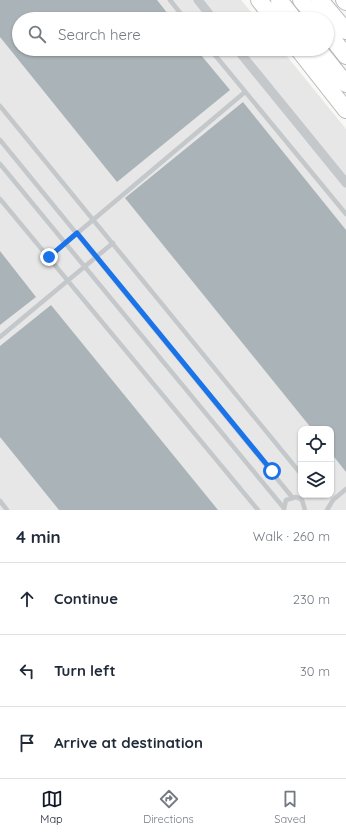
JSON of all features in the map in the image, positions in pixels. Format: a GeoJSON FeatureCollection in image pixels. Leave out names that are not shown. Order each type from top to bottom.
{"type":"FeatureCollection","features":[{"type":"Feature","properties":{"kind":"highway"},"geometry":{"type":"LineString","coordinates":[[259,0],[268,12]]}},
{"type":"Feature","properties":{"kind":"highway"},"geometry":{"type":"LineString","coordinates":[[279,0],[288,12]]}},
{"type":"Feature","properties":{"kind":"highway"},"geometry":{"type":"LineString","coordinates":[[302,0],[311,12]]}},
{"type":"Feature","properties":{"kind":"highway"},"geometry":{"type":"LineString","coordinates":[[320,0],[330,12]]}},
{"type":"Feature","properties":{"kind":"highway"},"geometry":{"type":"LineString","coordinates":[[334,17],[346,31]]}},
{"type":"Feature","properties":{"kind":"highway"},"geometry":{"type":"LineString","coordinates":[[334,41],[346,56]]}},
{"type":"Feature","properties":{"kind":"highway"},"geometry":{"type":"LineString","coordinates":[[304,56],[346,110]]}},
{"type":"Feature","properties":{"kind":"highway"},"geometry":{"type":"LineString","coordinates":[[324,56],[346,84]]}},
{"type":"Feature","properties":{"kind":"street"},"geometry":{"type":"LineString","coordinates":[[198,0],[207,12]]}},
{"type":"Feature","properties":{"kind":"street"},"geometry":{"type":"LineString","coordinates":[[243,56],[346,184]]}},
{"type":"Feature","properties":{"kind":"lane"},"geometry":{"type":"LineString","coordinates":[[170,0],[179,12]]}},
{"type":"Feature","properties":{"kind":"lane"},"geometry":{"type":"LineString","coordinates":[[216,56],[346,214]]}},
{"type":"Feature","properties":{"kind":"lane"},"geometry":{"type":"LineString","coordinates":[[49,257],[245,92]]}},
{"type":"Feature","properties":{"kind":"lane"},"geometry":{"type":"LineString","coordinates":[[0,106],[298,470]]}},
{"type":"Feature","properties":{"kind":"lane"},"geometry":{"type":"LineString","coordinates":[[0,140],[292,497]]}},
{"type":"Feature","properties":{"kind":"lane"},"geometry":{"type":"LineString","coordinates":[[0,164],[284,509]]}},
{"type":"Feature","properties":{"kind":"lane"},"geometry":{"type":"LineString","coordinates":[[0,199],[258,510]]}},
{"type":"Feature","properties":{"kind":"lane"},"geometry":{"type":"LineString","coordinates":[[0,337],[112,243]]}},
{"type":"Feature","properties":{"kind":"lane"},"geometry":{"type":"LineString","coordinates":[[327,510],[333,500],[346,489]]}},
{"type":"Feature","properties":{"kind":"lane"},"geometry":{"type":"LineString","coordinates":[[284,509],[286,500],[292,497],[300,498],[305,510]]}},
{"type":"Feature","properties":{"kind":"lane"},"geometry":{"type":"LineString","coordinates":[[0,501],[7,510]]}},
{"type":"Feature","properties":{"kind":"shaded area"},"geometry":{"type":"Polygon","coordinates":[[[0,0],[241,0],[251,12],[12,12],[12,56],[287,56],[346,129],[346,510],[0,510],[0,0]]]}},
{"type":"Feature","properties":{"kind":"building"},"geometry":{"type":"Polygon","coordinates":[[[0,0],[157,0],[166,12],[12,12],[12,52],[0,37],[0,0]]]}},
{"type":"Feature","properties":{"kind":"building"},"geometry":{"type":"Polygon","coordinates":[[[15,56],[202,56],[230,90],[117,182],[15,56]]]}},
{"type":"Feature","properties":{"kind":"building"},"geometry":{"type":"Polygon","coordinates":[[[243,102],[346,230],[346,472],[334,457],[334,426],[310,426],[125,198],[243,102]]]}},
{"type":"Feature","properties":{"kind":"building"},"geometry":{"type":"Polygon","coordinates":[[[0,251],[36,297],[0,325],[0,251]]]}},
{"type":"Feature","properties":{"kind":"building"},"geometry":{"type":"Polygon","coordinates":[[[51,305],[218,510],[59,510],[0,437],[0,346],[51,305]]]}},
{"type":"Feature","properties":{"kind":"route"},"geometry":{"type":"LineString","coordinates":[[49,257],[77,233],[272,471]]}}]}
